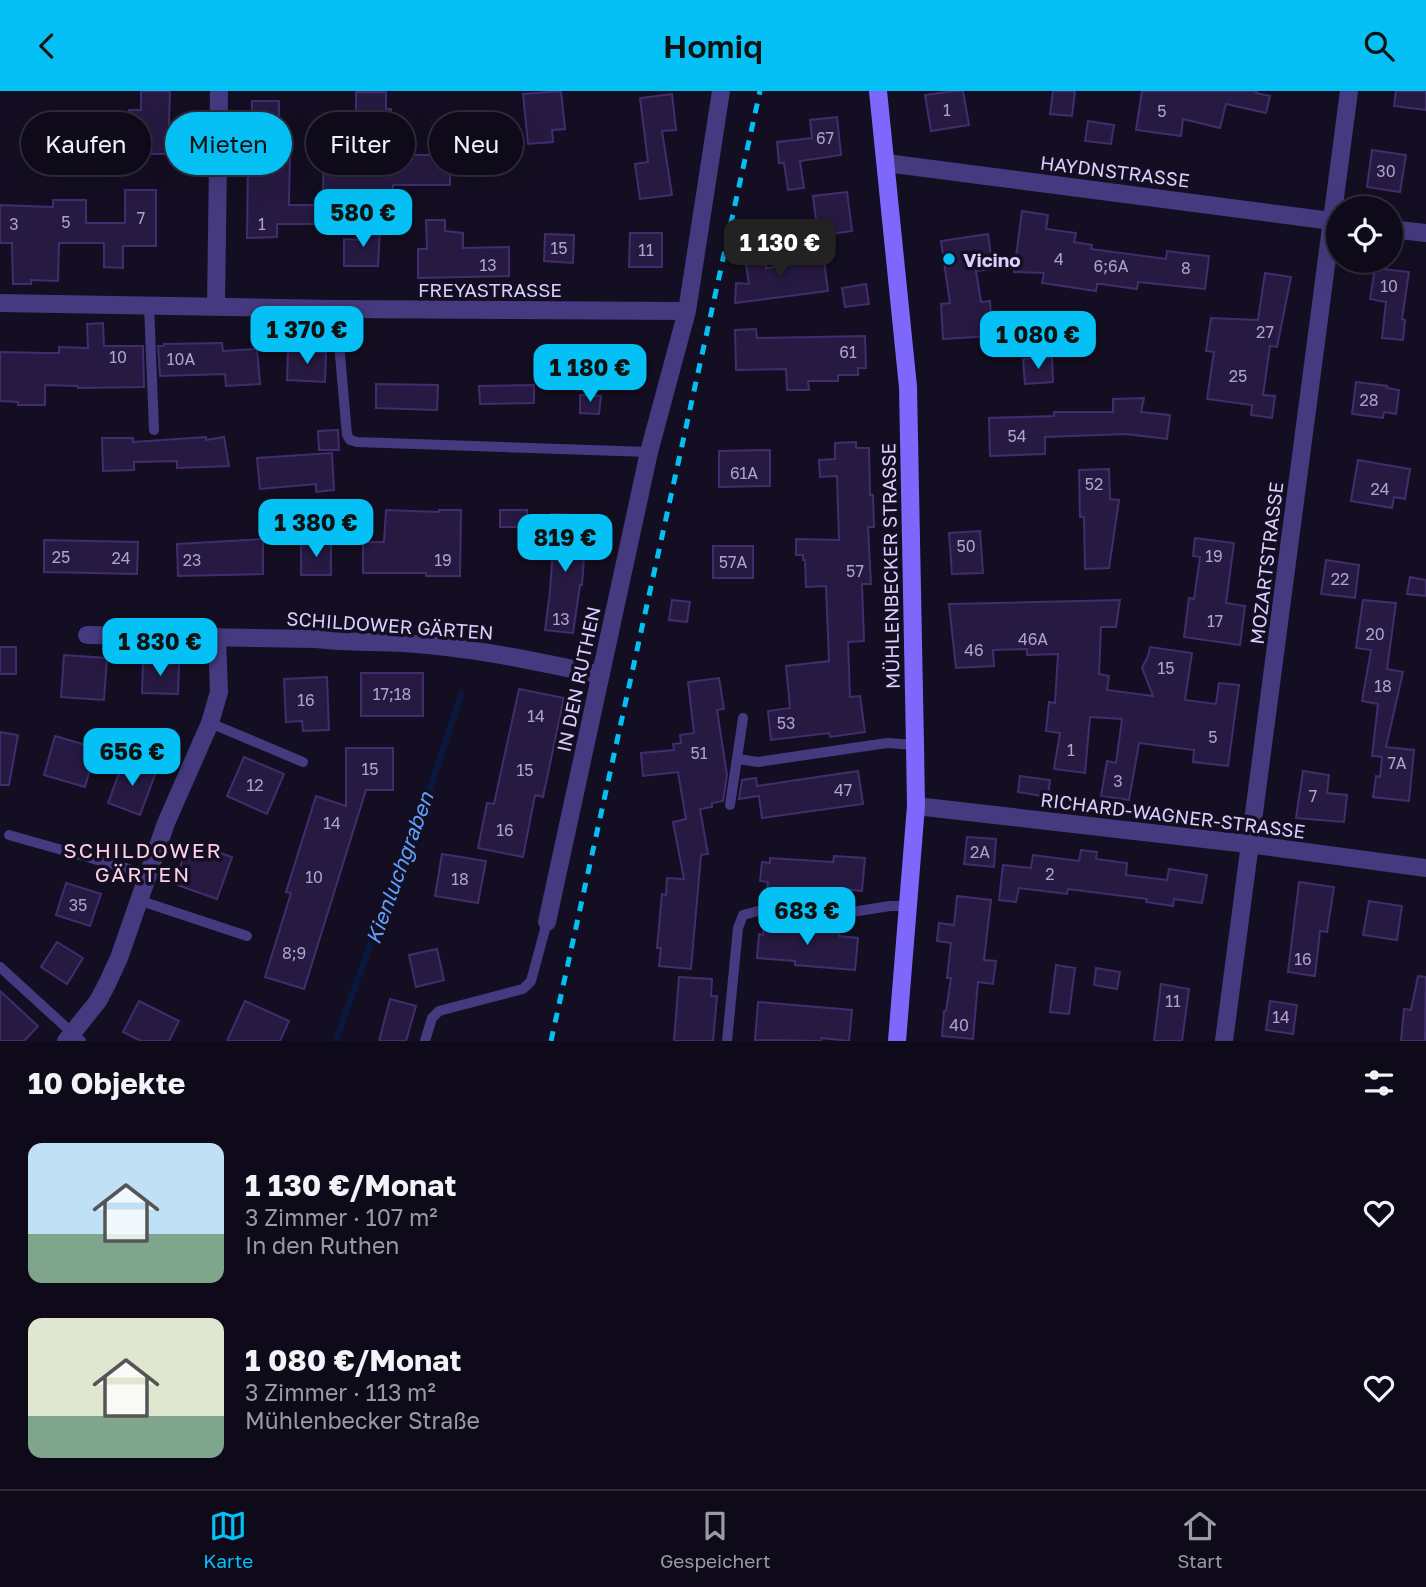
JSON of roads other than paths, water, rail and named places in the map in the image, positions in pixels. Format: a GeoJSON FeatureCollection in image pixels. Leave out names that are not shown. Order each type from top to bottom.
{"type":"FeatureCollection","features":[{"type":"Feature","properties":{"kind":"main road","name":"MÜHLENBECKER STRASSE"},"geometry":{"type":"LineString","coordinates":[[878,91],[908,387],[916,806],[897,1041]]}},
{"type":"Feature","properties":{"kind":"street"},"geometry":{"type":"LineString","coordinates":[[216,306],[219,91]]}},
{"type":"Feature","properties":{"kind":"street","name":"IN DEN RUTHEN"},"geometry":{"type":"LineString","coordinates":[[547,922],[649,452],[687,311],[721,91]]}},
{"type":"Feature","properties":{"kind":"street","name":"MOZARTSTRASSE"},"geometry":{"type":"LineString","coordinates":[[1338,196],[1349,91]]}},
{"type":"Feature","properties":{"kind":"street","name":"HAYDNSTRASSE"},"geometry":{"type":"LineString","coordinates":[[886,163],[1326,220]]}},
{"type":"Feature","properties":{"kind":"street"},"geometry":{"type":"LineString","coordinates":[[1403,230],[1426,233]]}},
{"type":"Feature","properties":{"kind":"street","name":"MOZARTSTRASSE"},"geometry":{"type":"LineString","coordinates":[[1224,1041],[1248,844],[1328,273]]}},
{"type":"Feature","properties":{"kind":"street","name":"FREYASTRASSE"},"geometry":{"type":"LineString","coordinates":[[0,303],[687,311]]}},
{"type":"Feature","properties":{"kind":"street","name":"SCHILDOWER GÄRTEN"},"geometry":{"type":"LineString","coordinates":[[87,635],[402,643],[488,652],[601,675]]}},
{"type":"Feature","properties":{"kind":"street"},"geometry":{"type":"LineString","coordinates":[[73,1038],[98,1000],[119,958],[147,874],[186,774],[210,723],[219,692],[217,637]]}},
{"type":"Feature","properties":{"kind":"street","name":"RICHARD-WAGNER-STRASSE"},"geometry":{"type":"LineString","coordinates":[[916,806],[1248,844],[1426,868]]}},
{"type":"Feature","properties":{"kind":"lane"},"geometry":{"type":"LineString","coordinates":[[149,306],[154,430]]}},
{"type":"Feature","properties":{"kind":"lane"},"geometry":{"type":"LineString","coordinates":[[336,309],[347,435],[351,440],[649,452]]}},
{"type":"Feature","properties":{"kind":"lane"},"geometry":{"type":"LineString","coordinates":[[730,805],[743,718]]}},
{"type":"Feature","properties":{"kind":"lane"},"geometry":{"type":"LineString","coordinates":[[210,723],[303,762]]}},
{"type":"Feature","properties":{"kind":"lane"},"geometry":{"type":"LineString","coordinates":[[738,759],[758,762],[887,743],[915,745]]}},
{"type":"Feature","properties":{"kind":"lane"},"geometry":{"type":"LineString","coordinates":[[9,835],[147,874]]}},
{"type":"Feature","properties":{"kind":"lane"},"geometry":{"type":"LineString","coordinates":[[138,900],[247,936]]}},
{"type":"Feature","properties":{"kind":"lane"},"geometry":{"type":"LineString","coordinates":[[727,1041],[738,928],[743,915],[769,908],[832,915],[890,906],[908,906]]}},
{"type":"Feature","properties":{"kind":"lane","name":"IN DEN RUTHEN"},"geometry":{"type":"LineString","coordinates":[[425,1041],[432,1018],[439,1011],[523,989],[531,981],[547,922]]}},
{"type":"Feature","properties":{"kind":"lane"},"geometry":{"type":"LineString","coordinates":[[0,967],[73,1038]]}},
{"type":"Feature","properties":{"kind":"waterway","name":"Kienluchgraben"},"geometry":{"type":"LineString","coordinates":[[336,1041],[395,873],[432,782],[461,694]]}},
{"type":"Feature","properties":{"kind":"railway"},"geometry":{"type":"LineString","coordinates":[[551,1041],[760,91]]}},
{"type":"Feature","properties":{"kind":"place","name":"Vicino"},"geometry":{"type":"Point","coordinates":[949,259]}},
{"type":"Feature","properties":{"kind":"district","name":"SCHILDOWER GÄRTEN"},"geometry":{"type":"Point","coordinates":[143,862]}}]}
